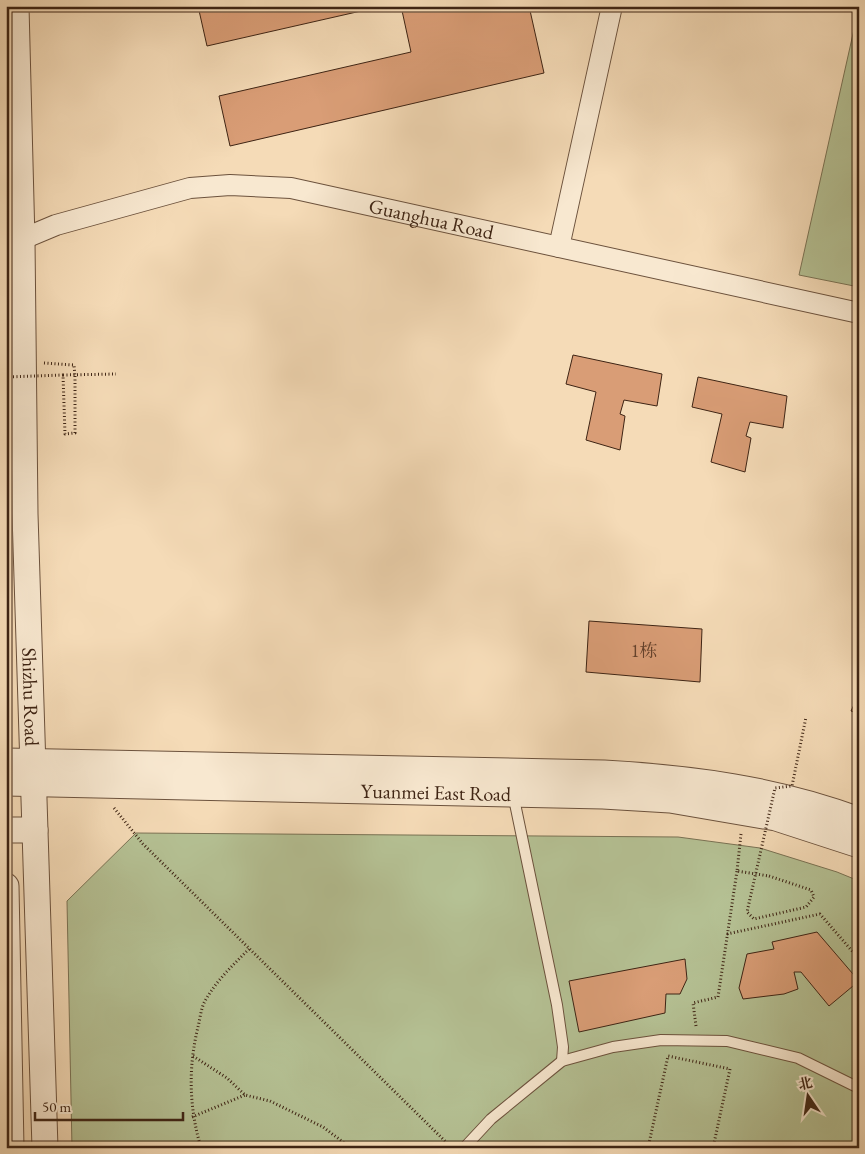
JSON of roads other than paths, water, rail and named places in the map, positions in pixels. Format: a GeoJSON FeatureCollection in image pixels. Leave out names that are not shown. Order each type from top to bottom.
{"type":"FeatureCollection","features":[{"type":"Feature","properties":{"kind":"street","name":"Shizhu Road"},"geometry":{"type":"LineString","coordinates":[[16,6],[15,369],[25,514],[45,1148]]}},
{"type":"Feature","properties":{"kind":"street"},"geometry":{"type":"LineString","coordinates":[[559,247],[612,6]]}},
{"type":"Feature","properties":{"kind":"street","name":"Guanghua Road"},"geometry":{"type":"LineString","coordinates":[[14,243],[56,225],[190,188],[230,185],[291,188],[859,313]]}},
{"type":"Feature","properties":{"kind":"street","name":"Yuanmei East Road"},"geometry":{"type":"LineString","coordinates":[[6,761],[33,771],[95,784],[513,794],[670,800],[776,818],[859,845]]}},
{"type":"Feature","properties":{"kind":"street","name":"Yuanmei East Road"},"geometry":{"type":"LineString","coordinates":[[6,783],[33,771],[604,773],[672,777],[783,795],[859,820]]}},
{"type":"Feature","properties":{"kind":"street"},"geometry":{"type":"LineString","coordinates":[[6,830],[35,830]]}},
{"type":"Feature","properties":{"kind":"street"},"geometry":{"type":"LineString","coordinates":[[6,886],[10,1148]]}},
{"type":"Feature","properties":{"kind":"lane"},"geometry":{"type":"LineString","coordinates":[[513,794],[557,1005],[563,1047],[562,1061]]}},
{"type":"Feature","properties":{"kind":"lane"},"geometry":{"type":"LineString","coordinates":[[464,1148],[491,1119],[562,1061],[613,1047],[661,1040],[727,1041],[798,1058],[859,1088]]}}]}
